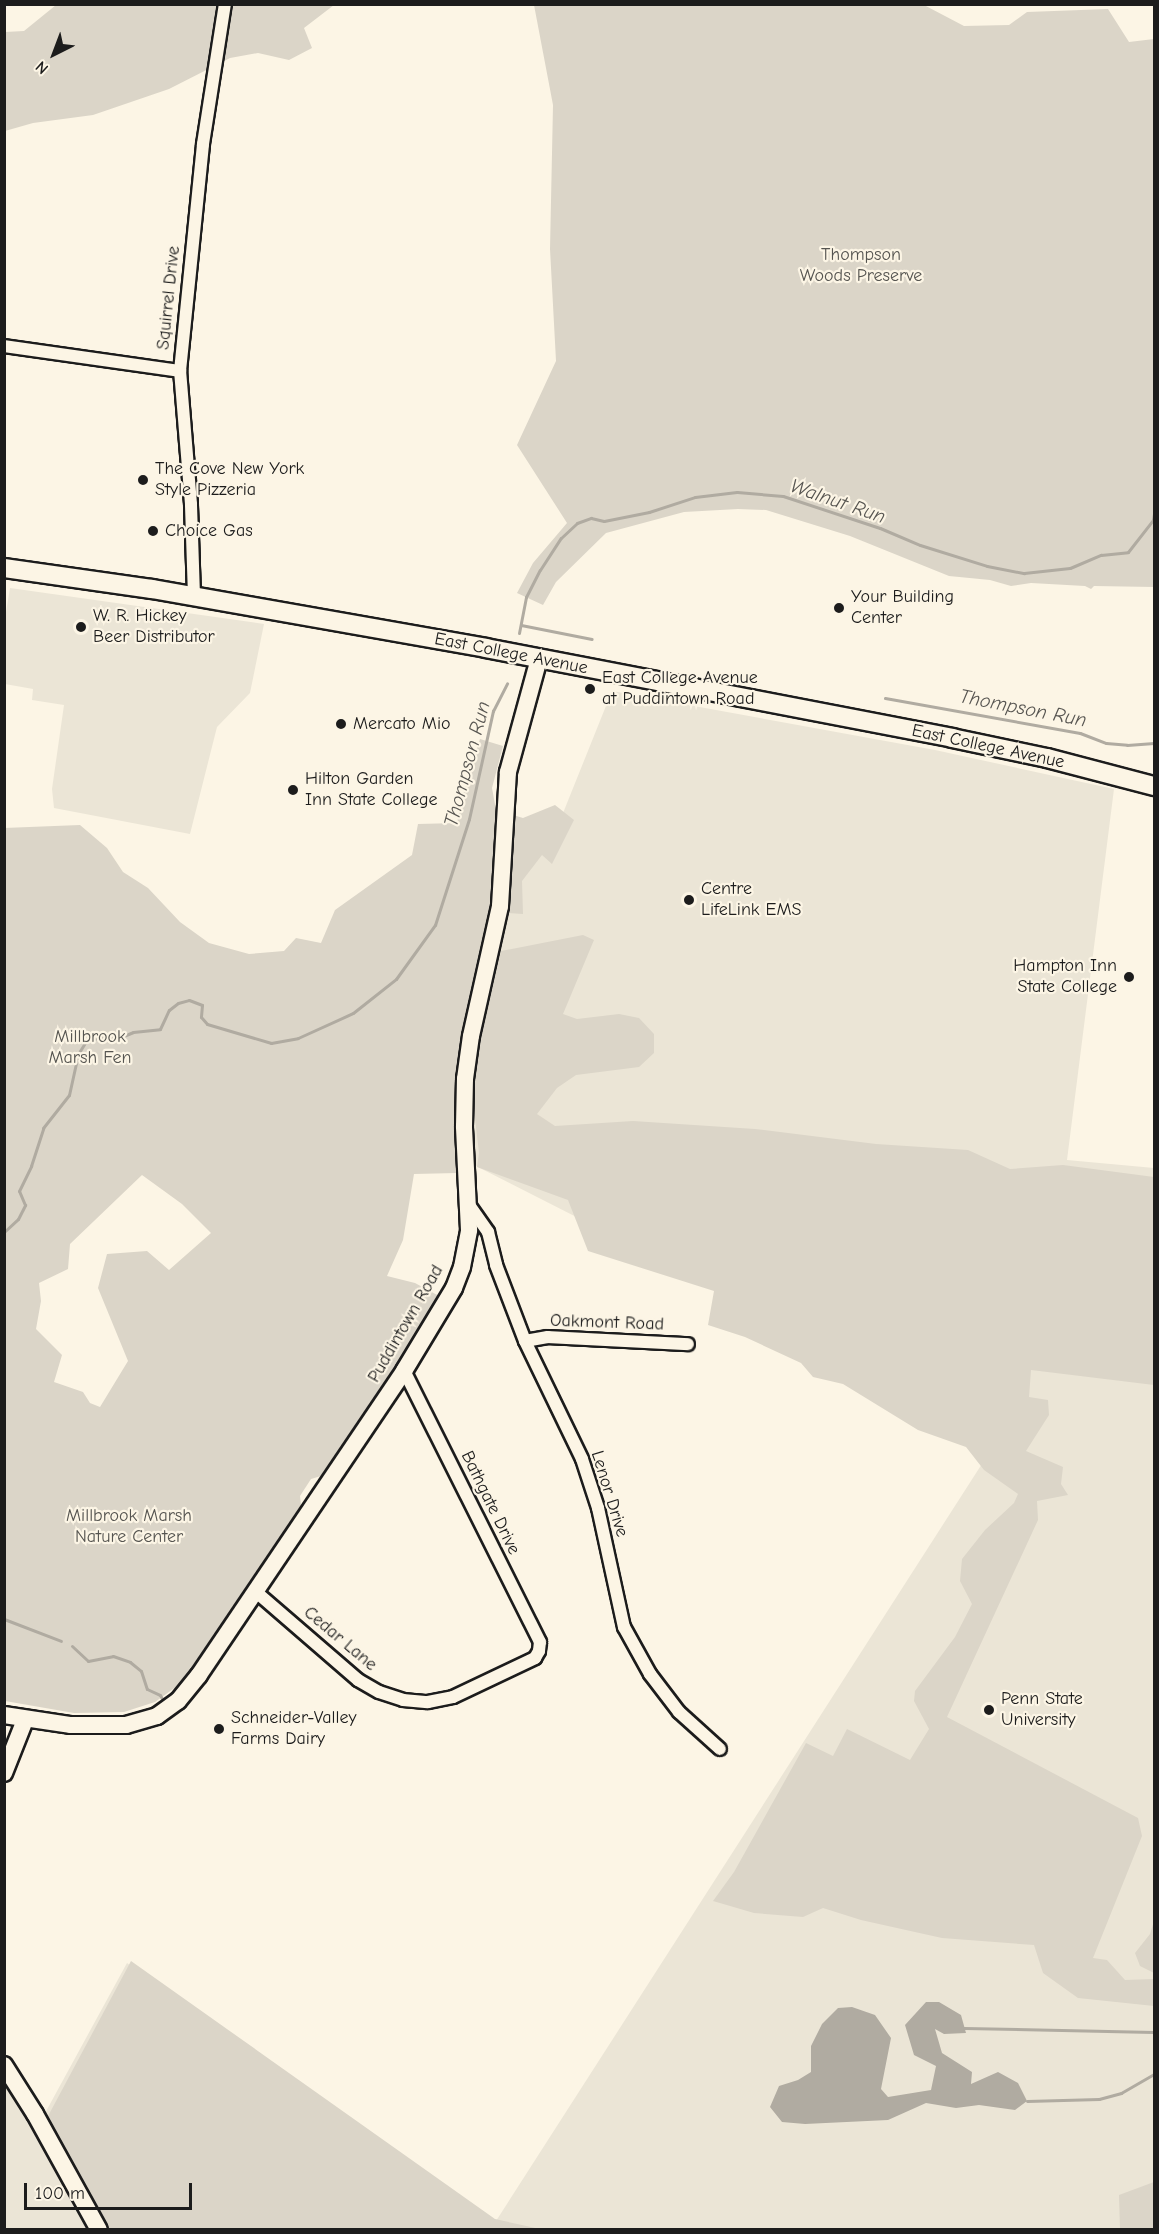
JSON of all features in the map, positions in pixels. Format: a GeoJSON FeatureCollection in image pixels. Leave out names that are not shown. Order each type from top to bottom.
{"type":"FeatureCollection","features":[{"type":"Feature","properties":{"kind":"main road","name":"East College Avenue"},"geometry":{"type":"LineString","coordinates":[[4,568],[194,596],[539,659],[952,738],[1047,758],[1155,786]]}},
{"type":"Feature","properties":{"kind":"street","name":"Squirrel Drive"},"geometry":{"type":"LineString","coordinates":[[194,596],[191,504],[180,371],[203,144],[225,4]]}},
{"type":"Feature","properties":{"kind":"street"},"geometry":{"type":"LineString","coordinates":[[4,346],[180,371]]}},
{"type":"Feature","properties":{"kind":"street","name":"Puddintown Road"},"geometry":{"type":"LineString","coordinates":[[4,1715],[25,1720],[71,1725],[126,1725],[157,1716],[178,1701],[199,1676],[404,1371],[450,1294],[462,1267],[468,1240],[465,1079],[471,1036],[500,906],[508,772],[539,659]]}},
{"type":"Feature","properties":{"kind":"street","name":"Lenor Drive"},"geometry":{"type":"LineString","coordinates":[[467,1202],[488,1232],[496,1265],[525,1341],[582,1459],[598,1508],[624,1627],[650,1674],[680,1712],[720,1749]]}},
{"type":"Feature","properties":{"kind":"street","name":"Oakmont Road"},"geometry":{"type":"LineString","coordinates":[[525,1341],[548,1336],[688,1344]]}},
{"type":"Feature","properties":{"kind":"street","name":"Bathgate Drive"},"geometry":{"type":"LineString","coordinates":[[404,1371],[540,1642],[539,1652]]}},
{"type":"Feature","properties":{"kind":"street","name":"Cedar Lane"},"geometry":{"type":"LineString","coordinates":[[255,1591],[358,1680],[379,1692],[403,1700],[428,1702],[453,1697],[535,1658],[539,1652]]}},
{"type":"Feature","properties":{"kind":"street"},"geometry":{"type":"LineString","coordinates":[[4,1773],[25,1720]]}},
{"type":"Feature","properties":{"kind":"street"},"geometry":{"type":"LineString","coordinates":[[4,2065],[35,2114],[99,2229]]}},
{"type":"Feature","properties":{"kind":"shaded area"},"geometry":{"type":"Polygon","coordinates":[[[10,588],[264,624],[250,693],[217,727],[190,834],[54,808],[52,789],[64,705],[32,700],[33,689],[5,684],[4,624],[10,588]]]}},
{"type":"Feature","properties":{"kind":"shaded area","name":"Penn State University"},"geometry":{"type":"Polygon","coordinates":[[[612,691],[935,750],[1114,789],[1067,1160],[1154,1168],[1154,2229],[106,2229],[44,2115],[127,1963],[496,2221],[987,1456],[718,1289],[470,1163],[468,1122],[475,1047],[490,991],[505,898],[551,843],[612,691]]]}},
{"type":"Feature","properties":{"kind":"shaded area"},"geometry":{"type":"Polygon","coordinates":[[[926,2002],[939,2002],[961,2015],[966,2033],[944,2034],[935,2029],[942,2053],[972,2072],[971,2084],[998,2072],[1018,2083],[1027,2101],[1015,2110],[979,2105],[956,2108],[926,2103],[888,2120],[805,2124],[782,2122],[770,2107],[779,2086],[798,2080],[811,2072],[811,2046],[822,2024],[838,2008],[852,2007],[875,2015],[891,2038],[881,2089],[888,2097],[931,2090],[936,2066],[914,2055],[905,2025],[926,2002]]]}},
{"type":"Feature","properties":{"kind":"shaded area"},"geometry":{"type":"Polygon","coordinates":[[[4,2078],[33,2124],[91,2229],[5,2229],[4,2078]]]}},
{"type":"Feature","properties":{"kind":"green space"},"geometry":{"type":"Polygon","coordinates":[[[56,5],[334,5],[304,28],[312,48],[289,60],[258,53],[230,58],[169,89],[93,115],[33,123],[5,131],[5,32],[24,31],[56,5]]]}},
{"type":"Feature","properties":{"kind":"green space","name":"Thompson Woods Preserve"},"geometry":{"type":"Polygon","coordinates":[[[534,5],[924,5],[964,26],[1009,25],[1027,12],[1108,9],[1129,42],[1154,39],[1154,587],[1094,586],[1091,589],[1085,586],[1031,583],[1011,586],[990,580],[949,576],[850,536],[766,510],[738,509],[684,512],[606,533],[556,582],[543,605],[517,593],[533,563],[567,523],[517,445],[556,361],[550,249],[553,105],[534,5]]]}},
{"type":"Feature","properties":{"kind":"green space"},"geometry":{"type":"Polygon","coordinates":[[[480,739],[503,746],[492,788],[496,810],[523,818],[555,805],[574,820],[552,864],[542,855],[522,881],[523,914],[495,912],[457,1093],[457,1173],[414,1174],[403,1240],[387,1276],[415,1283],[439,1296],[404,1358],[329,1468],[321,1476],[311,1479],[300,1496],[301,1505],[298,1516],[180,1684],[155,1702],[124,1712],[74,1713],[5,1701],[4,828],[80,825],[107,848],[123,872],[148,888],[180,922],[209,943],[249,954],[284,951],[296,938],[321,943],[335,910],[412,855],[418,824],[457,823],[466,781],[480,739]],[[142,1175],[70,1244],[68,1269],[39,1283],[41,1301],[36,1329],[62,1355],[54,1382],[83,1392],[90,1403],[100,1407],[128,1361],[98,1288],[107,1254],[147,1251],[169,1270],[211,1233],[182,1204],[142,1175]]]}},
{"type":"Feature","properties":{"kind":"green space"},"geometry":{"type":"Polygon","coordinates":[[[583,935],[594,940],[563,1014],[577,1019],[619,1014],[639,1018],[654,1034],[654,1053],[639,1067],[576,1075],[557,1088],[537,1114],[555,1126],[633,1121],[755,1129],[876,1144],[968,1150],[1010,1169],[1063,1165],[1154,1177],[1154,1385],[1031,1370],[1029,1397],[1048,1400],[1049,1415],[1026,1451],[1063,1467],[1061,1484],[1068,1495],[1037,1501],[1038,1520],[947,1717],[1138,1818],[1142,1836],[1093,1958],[1107,1960],[1125,1980],[1154,1979],[1154,2006],[1078,1998],[1043,1973],[1034,1945],[942,1938],[861,1920],[823,1908],[803,1917],[754,1913],[713,1901],[734,1872],[806,1743],[833,1756],[847,1729],[910,1760],[929,1729],[914,1701],[915,1691],[955,1637],[972,1604],[960,1581],[962,1559],[985,1530],[1014,1503],[1018,1494],[984,1470],[966,1447],[918,1430],[843,1384],[813,1377],[801,1363],[745,1337],[708,1325],[714,1291],[588,1251],[568,1200],[477,1167],[479,1153],[472,1093],[478,1051],[501,951],[583,935]]]}},
{"type":"Feature","properties":{"kind":"green space"},"geometry":{"type":"Polygon","coordinates":[[[1154,1921],[1154,1973],[1140,1966],[1135,1953],[1150,1934],[1154,1921]]]}},
{"type":"Feature","properties":{"kind":"green space"},"geometry":{"type":"Polygon","coordinates":[[[131,1961],[495,2219],[540,2229],[104,2229],[31,2127],[47,2118],[131,1961]]]}},
{"type":"Feature","properties":{"kind":"green space"},"geometry":{"type":"Polygon","coordinates":[[[1154,2182],[1154,2229],[1120,2229],[1119,2195],[1154,2182]]]}},
{"type":"Feature","properties":{"kind":"waterway","name":"Walnut Run"},"geometry":{"type":"LineString","coordinates":[[519,633],[526,597],[540,570],[561,538],[577,523],[591,518],[604,521],[649,512],[695,497],[737,492],[783,496],[880,528],[920,545],[987,566],[1024,573],[1070,568],[1101,555],[1128,552],[1153,520],[1154,514]]}},
{"type":"Feature","properties":{"kind":"waterway"},"geometry":{"type":"LineString","coordinates":[[521,625],[592,639]]}},
{"type":"Feature","properties":{"kind":"waterway","name":"Thompson Run"},"geometry":{"type":"LineString","coordinates":[[4,1232],[18,1219],[25,1205],[19,1191],[31,1166],[43,1128],[69,1095],[78,1054],[86,1041],[101,1037],[116,1039],[133,1032],[160,1029],[169,1010],[178,1003],[189,1000],[202,1005],[201,1017],[207,1024],[271,1043],[298,1038],[353,1013],[396,979],[435,925],[469,819],[493,711],[507,683]]}},
{"type":"Feature","properties":{"kind":"waterway","name":"Thompson Run"},"geometry":{"type":"LineString","coordinates":[[885,698],[1080,733],[1106,743],[1127,745],[1154,743]]}},
{"type":"Feature","properties":{"kind":"waterway"},"geometry":{"type":"LineString","coordinates":[[4,1619],[61,1641]]}},
{"type":"Feature","properties":{"kind":"waterway"},"geometry":{"type":"LineString","coordinates":[[72,1646],[88,1661],[113,1656],[130,1662],[141,1671],[147,1689],[160,1695],[165,1704]]}},
{"type":"Feature","properties":{"kind":"waterway"},"geometry":{"type":"LineString","coordinates":[[964,2028],[1154,2032]]}},
{"type":"Feature","properties":{"kind":"waterway"},"geometry":{"type":"LineString","coordinates":[[1027,2101],[1099,2099],[1121,2093],[1154,2074]]}},
{"type":"Feature","properties":{"kind":"place","name":"The Cove New York Style Pizzeria"},"geometry":{"type":"Point","coordinates":[143,480]}},
{"type":"Feature","properties":{"kind":"place","name":"Choice Gas"},"geometry":{"type":"Point","coordinates":[153,531]}},
{"type":"Feature","properties":{"kind":"place","name":"Your Building Center"},"geometry":{"type":"Point","coordinates":[839,608]}},
{"type":"Feature","properties":{"kind":"place","name":"W. R. Hickey Beer Distributor"},"geometry":{"type":"Point","coordinates":[81,627]}},
{"type":"Feature","properties":{"kind":"place","name":"East College Avenue at Puddintown Road"},"geometry":{"type":"Point","coordinates":[590,689]}},
{"type":"Feature","properties":{"kind":"place","name":"Mercato Mio"},"geometry":{"type":"Point","coordinates":[341,724]}},
{"type":"Feature","properties":{"kind":"place","name":"Hilton Garden Inn State College"},"geometry":{"type":"Point","coordinates":[293,790]}},
{"type":"Feature","properties":{"kind":"place","name":"Centre LifeLink EMS"},"geometry":{"type":"Point","coordinates":[689,900]}},
{"type":"Feature","properties":{"kind":"place","name":"Hampton Inn State College"},"geometry":{"type":"Point","coordinates":[1129,977]}},
{"type":"Feature","properties":{"kind":"place","name":"Penn State University"},"geometry":{"type":"Point","coordinates":[989,1710]}},
{"type":"Feature","properties":{"kind":"place","name":"Schneider-Valley Farms Dairy"},"geometry":{"type":"Point","coordinates":[219,1729]}},
{"type":"Feature","properties":{"kind":"park label","name":"Millbrook Marsh Fen"},"geometry":{"type":"Point","coordinates":[90,1048]}},
{"type":"Feature","properties":{"kind":"park label","name":"Millbrook Marsh Nature Center"},"geometry":{"type":"Point","coordinates":[129,1528]}}]}
